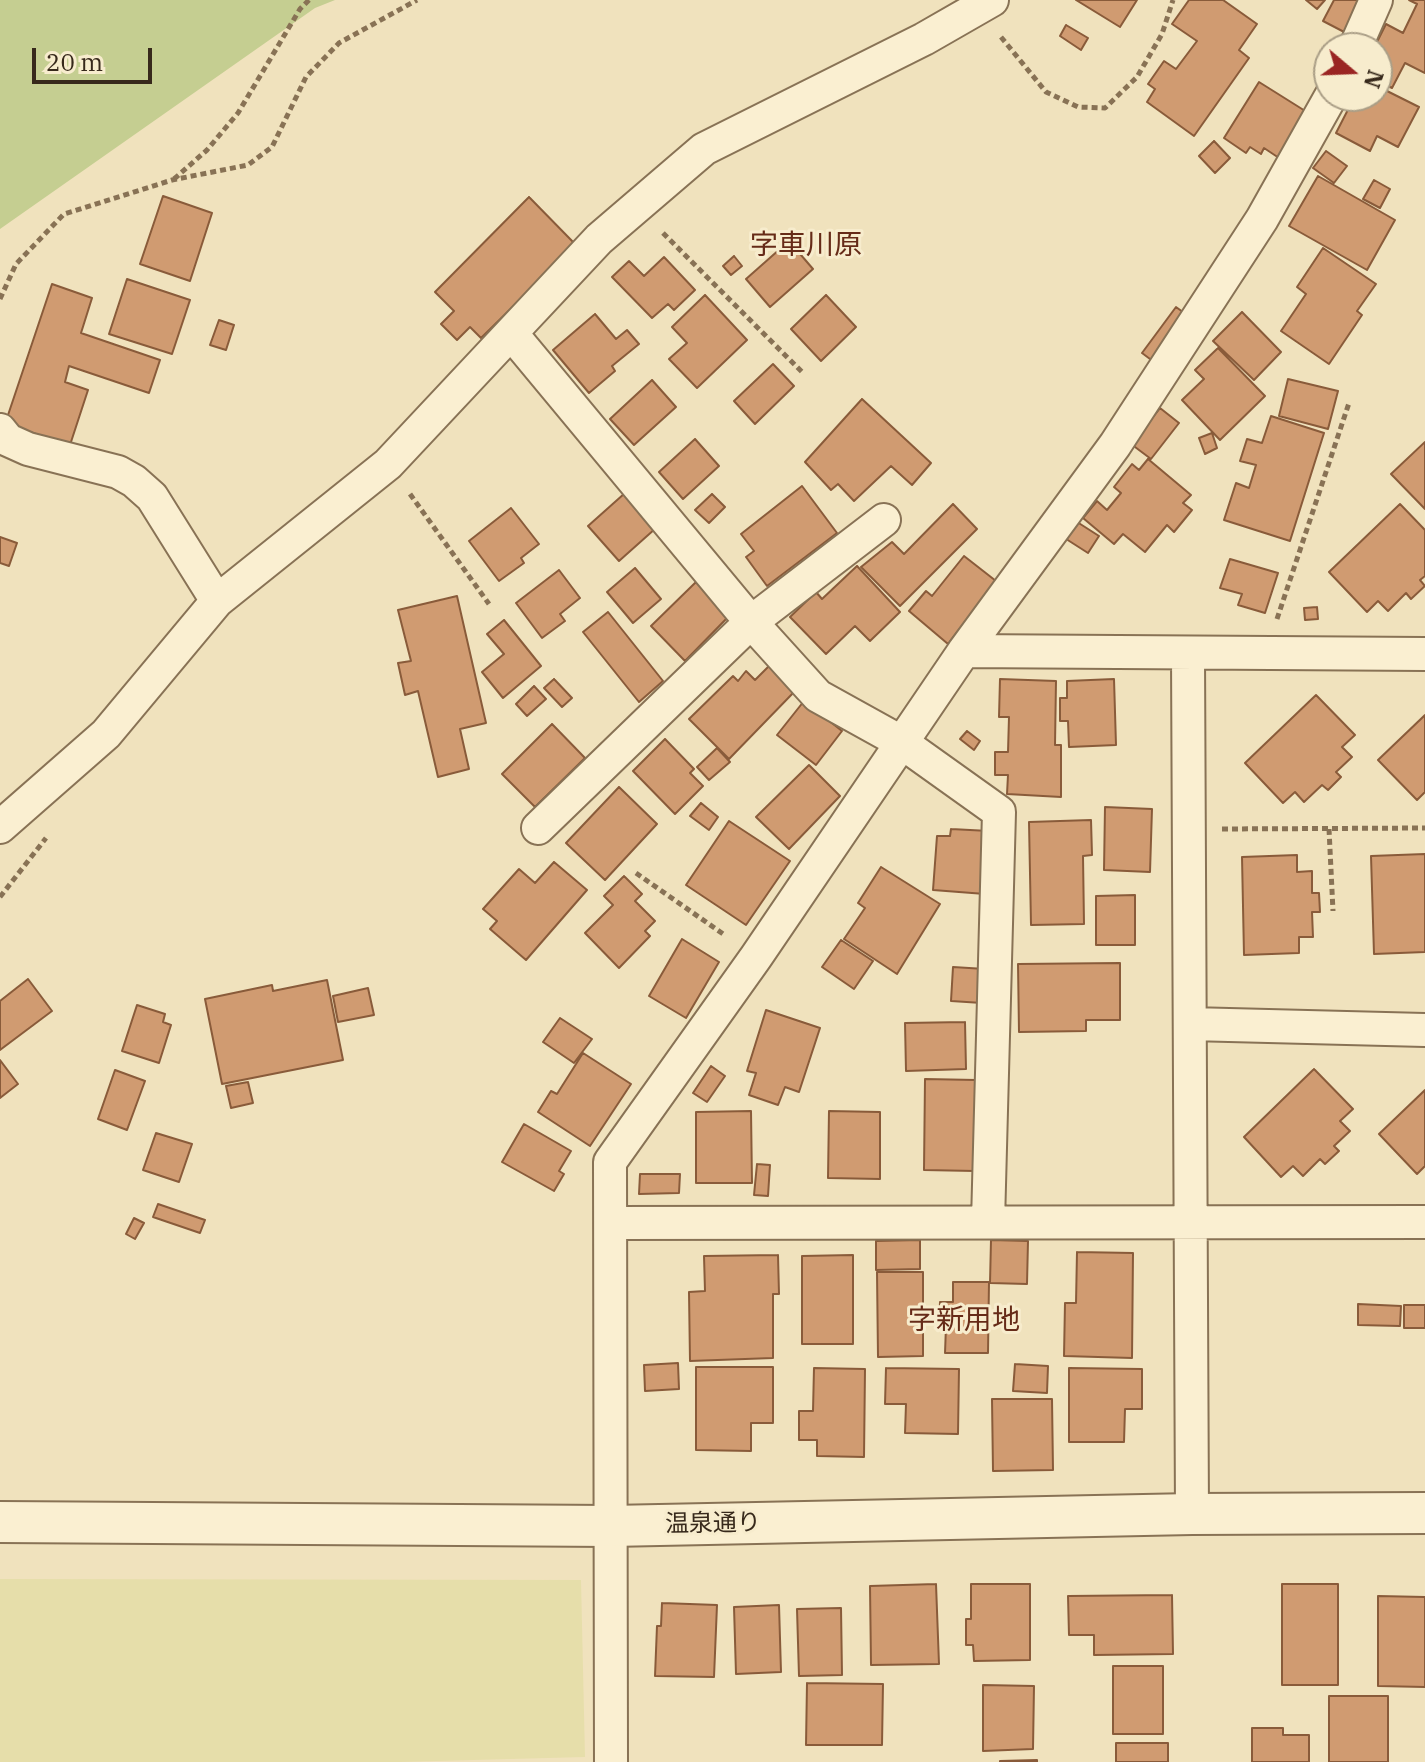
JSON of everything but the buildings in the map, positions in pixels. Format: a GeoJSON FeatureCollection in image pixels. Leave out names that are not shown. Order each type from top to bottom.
{"type":"FeatureCollection","features":[{"type":"Feature","properties":{"kind":"street"},"geometry":{"type":"LineString","coordinates":[[1362,32],[1376,0]]}},
{"type":"Feature","properties":{"kind":"street"},"geometry":{"type":"LineString","coordinates":[[0,827],[106,734],[217,601],[388,464],[599,239],[704,149],[985,5]]}},
{"type":"Feature","properties":{"kind":"street"},"geometry":{"type":"LineString","coordinates":[[611,1762],[610,1162],[756,957],[964,651],[1115,445],[1262,219],[1322,112]]}},
{"type":"Feature","properties":{"kind":"street"},"geometry":{"type":"LineString","coordinates":[[511,333],[751,622],[818,696],[901,742],[999,812],[988,1222]]}},
{"type":"Feature","properties":{"kind":"street"},"geometry":{"type":"LineString","coordinates":[[0,430],[8,440],[28,449],[118,472],[134,481],[152,497],[217,601]]}},
{"type":"Feature","properties":{"kind":"street"},"geometry":{"type":"LineString","coordinates":[[538,828],[751,622],[884,520]]}},
{"type":"Feature","properties":{"kind":"street"},"geometry":{"type":"LineString","coordinates":[[964,651],[1188,655],[1425,654]]}},
{"type":"Feature","properties":{"kind":"street"},"geometry":{"type":"LineString","coordinates":[[1188,655],[1192,1514]]}},
{"type":"Feature","properties":{"kind":"street"},"geometry":{"type":"LineString","coordinates":[[1190,1024],[1425,1030]]}},
{"type":"Feature","properties":{"kind":"street"},"geometry":{"type":"LineString","coordinates":[[611,1223],[1425,1222]]}},
{"type":"Feature","properties":{"kind":"street","name":"温泉通り"},"geometry":{"type":"LineString","coordinates":[[0,1522],[611,1526],[1192,1514],[1425,1513]]}},
{"type":"Feature","properties":{"kind":"path"},"geometry":{"type":"LineString","coordinates":[[172,180],[207,150],[238,113],[259,83],[300,9],[309,0]]}},
{"type":"Feature","properties":{"kind":"path"},"geometry":{"type":"LineString","coordinates":[[0,299],[16,264],[64,214],[172,180],[248,165],[272,147],[306,77],[339,43],[417,0]]}},
{"type":"Feature","properties":{"kind":"path"},"geometry":{"type":"LineString","coordinates":[[985,5],[1046,92],[1078,107],[1105,108],[1137,77],[1162,34],[1173,0]]}},
{"type":"Feature","properties":{"kind":"path"},"geometry":{"type":"LineString","coordinates":[[637,207],[804,374]]}},
{"type":"Feature","properties":{"kind":"path"},"geometry":{"type":"LineString","coordinates":[[1265,654],[1349,403]]}},
{"type":"Feature","properties":{"kind":"path"},"geometry":{"type":"LineString","coordinates":[[388,464],[489,604]]}},
{"type":"Feature","properties":{"kind":"path"},"geometry":{"type":"LineString","coordinates":[[1189,829],[1425,828]]}},
{"type":"Feature","properties":{"kind":"path"},"geometry":{"type":"LineString","coordinates":[[1329,829],[1333,911]]}},
{"type":"Feature","properties":{"kind":"path"},"geometry":{"type":"LineString","coordinates":[[636,873],[756,957]]}},
{"type":"Feature","properties":{"kind":"shaded area"},"geometry":{"type":"Polygon","coordinates":[[[0,1579],[581,1580],[585,1757],[399,1762],[0,1762],[0,1579]]]}},
{"type":"Feature","properties":{"kind":"green space"},"geometry":{"type":"Polygon","coordinates":[[[0,0],[335,0],[315,8],[0,229],[0,0]]]}},
{"type":"Feature","properties":{"kind":"district","name":"字車川原"},"geometry":{"type":"Point","coordinates":[806,246]}},
{"type":"Feature","properties":{"kind":"district","name":"字新用地"},"geometry":{"type":"Point","coordinates":[964,1321]}}]}
